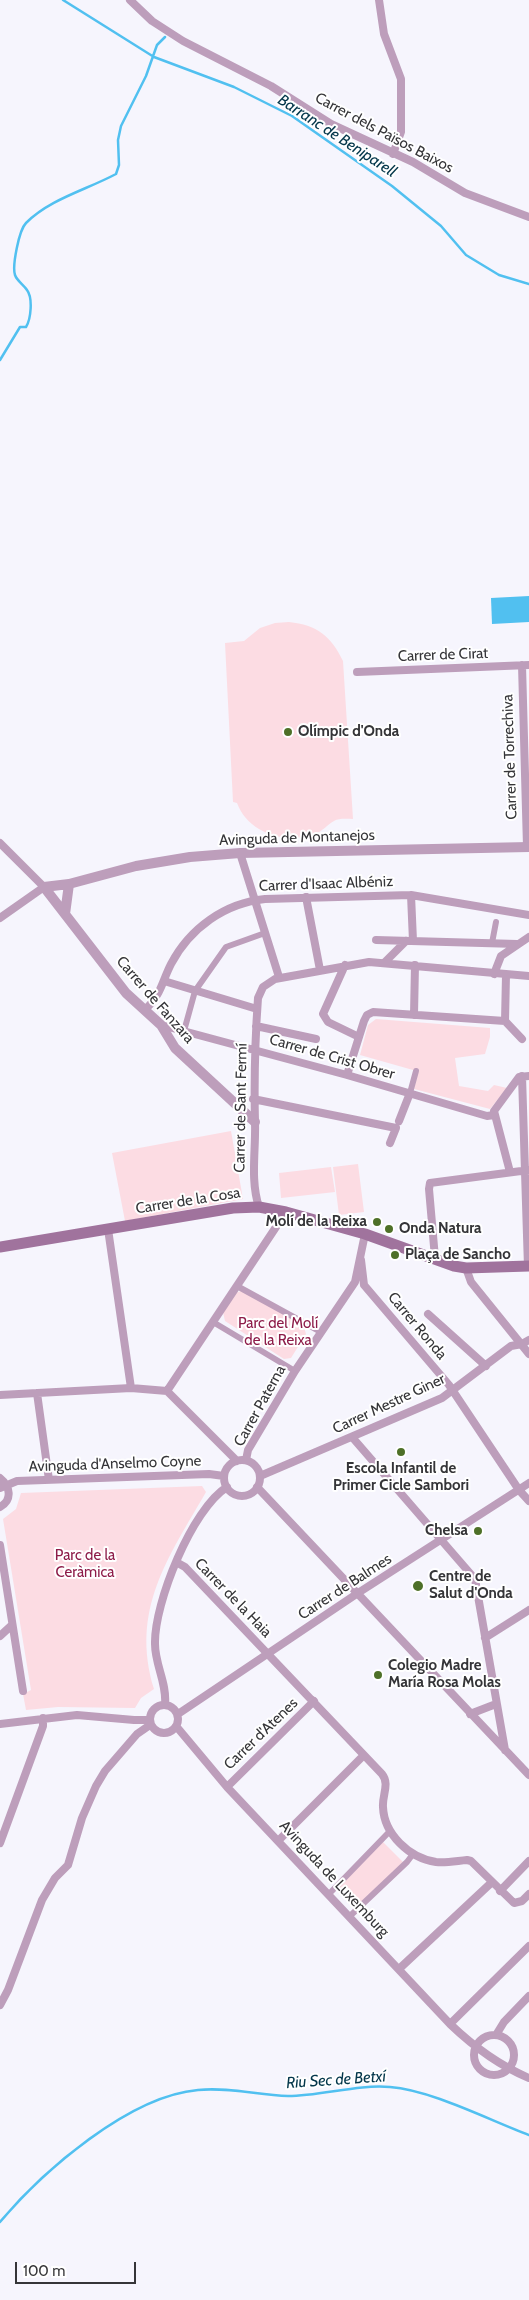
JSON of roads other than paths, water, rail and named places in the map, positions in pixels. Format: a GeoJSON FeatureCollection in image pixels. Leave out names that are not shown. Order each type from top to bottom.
{"type":"FeatureCollection","features":[{"type":"Feature","properties":{"kind":"main road","name":"Carrer de la Cosa"},"geometry":{"type":"LineString","coordinates":[[0,1247],[233,1208],[259,1207],[286,1212],[365,1234],[466,1268],[528,1266]]}},
{"type":"Feature","properties":{"kind":"street","name":"Carrer dels Països Baixos"},"geometry":{"type":"LineString","coordinates":[[130,0],[152,21],[183,41],[271,86],[331,124],[413,162],[465,193],[529,217]]}},
{"type":"Feature","properties":{"kind":"street"},"geometry":{"type":"LineString","coordinates":[[379,0],[384,34],[401,79],[401,132],[393,154]]}},
{"type":"Feature","properties":{"kind":"street","name":"Carrer de Cirat"},"geometry":{"type":"LineString","coordinates":[[357,672],[525,665]]}},
{"type":"Feature","properties":{"kind":"street","name":"Carrer de Torrechiva"},"geometry":{"type":"LineString","coordinates":[[525,665],[528,847]]}},
{"type":"Feature","properties":{"kind":"street"},"geometry":{"type":"LineString","coordinates":[[0,843],[44,887]]}},
{"type":"Feature","properties":{"kind":"street","name":"Avinguda de Montanejos"},"geometry":{"type":"LineString","coordinates":[[0,918],[44,887],[68,884],[136,866],[190,857],[240,853],[528,847]]}},
{"type":"Feature","properties":{"kind":"street"},"geometry":{"type":"LineString","coordinates":[[240,853],[279,978],[346,965],[385,962],[529,976]]}},
{"type":"Feature","properties":{"kind":"street"},"geometry":{"type":"LineString","coordinates":[[56,902],[68,884]]}},
{"type":"Feature","properties":{"kind":"street"},"geometry":{"type":"LineString","coordinates":[[65,914],[68,884]]}},
{"type":"Feature","properties":{"kind":"street","name":"Carrer de Fanzara"},"geometry":{"type":"LineString","coordinates":[[44,887],[126,993],[161,1025],[175,1048],[255,1122]]}},
{"type":"Feature","properties":{"kind":"street"},"geometry":{"type":"LineString","coordinates":[[385,962],[410,941],[411,894]]}},
{"type":"Feature","properties":{"kind":"street","name":"Carrer d'Isaac Albéniz"},"geometry":{"type":"LineString","coordinates":[[145,1010],[158,997],[164,981],[181,949],[198,929],[209,920],[235,905],[255,900],[411,894],[529,915]]}},
{"type":"Feature","properties":{"kind":"street"},"geometry":{"type":"LineString","coordinates":[[306,897],[320,970]]}},
{"type":"Feature","properties":{"kind":"street"},"geometry":{"type":"LineString","coordinates":[[492,943],[496,922]]}},
{"type":"Feature","properties":{"kind":"street"},"geometry":{"type":"LineString","coordinates":[[184,1031],[195,991],[228,944],[265,933]]}},
{"type":"Feature","properties":{"kind":"street"},"geometry":{"type":"LineString","coordinates":[[494,974],[501,956],[529,937]]}},
{"type":"Feature","properties":{"kind":"street"},"geometry":{"type":"LineString","coordinates":[[376,940],[517,944]]}},
{"type":"Feature","properties":{"kind":"street"},"geometry":{"type":"LineString","coordinates":[[346,965],[323,1014],[328,1022],[359,1037]]}},
{"type":"Feature","properties":{"kind":"street"},"geometry":{"type":"LineString","coordinates":[[414,1015],[415,965]]}},
{"type":"Feature","properties":{"kind":"street"},"geometry":{"type":"LineString","coordinates":[[506,975],[505,1018],[522,1039]]}},
{"type":"Feature","properties":{"kind":"street","name":"Carrer de Sant Fermí"},"geometry":{"type":"LineString","coordinates":[[259,1207],[254,1191],[255,1122],[253,1099],[257,1009],[262,987],[279,978]]}},
{"type":"Feature","properties":{"kind":"street"},"geometry":{"type":"LineString","coordinates":[[164,981],[257,1009]]}},
{"type":"Feature","properties":{"kind":"street"},"geometry":{"type":"LineString","coordinates":[[347,1075],[364,1021],[370,1013],[490,1021],[505,1018]]}},
{"type":"Feature","properties":{"kind":"street","name":"Carrer de Crist Obrer"},"geometry":{"type":"LineString","coordinates":[[161,1025],[347,1075],[487,1116],[494,1115]]}},
{"type":"Feature","properties":{"kind":"street"},"geometry":{"type":"LineString","coordinates":[[256,1026],[316,1040]]}},
{"type":"Feature","properties":{"kind":"street"},"geometry":{"type":"LineString","coordinates":[[399,1121],[416,1071]]}},
{"type":"Feature","properties":{"kind":"street"},"geometry":{"type":"LineString","coordinates":[[510,1172],[494,1115],[496,1109],[517,1080],[526,1076],[528,1266]]}},
{"type":"Feature","properties":{"kind":"street"},"geometry":{"type":"LineString","coordinates":[[253,1099],[396,1128],[390,1143]]}},
{"type":"Feature","properties":{"kind":"street"},"geometry":{"type":"LineString","coordinates":[[435,1258],[430,1183],[527,1170]]}},
{"type":"Feature","properties":{"kind":"street"},"geometry":{"type":"LineString","coordinates":[[167,1391],[286,1212]]}},
{"type":"Feature","properties":{"kind":"street"},"geometry":{"type":"LineString","coordinates":[[108,1229],[132,1388]]}},
{"type":"Feature","properties":{"kind":"street","name":"Carrer Paterna"},"geometry":{"type":"LineString","coordinates":[[246,1460],[248,1450],[295,1371],[352,1287],[361,1260],[365,1234]]}},
{"type":"Feature","properties":{"kind":"street","name":"Carrer Ronda"},"geometry":{"type":"LineString","coordinates":[[361,1260],[362,1281],[453,1391],[519,1490],[529,1501]]}},
{"type":"Feature","properties":{"kind":"street"},"geometry":{"type":"LineString","coordinates":[[466,1268],[471,1282],[529,1354]]}},
{"type":"Feature","properties":{"kind":"street"},"geometry":{"type":"LineString","coordinates":[[237,1286],[321,1332]]}},
{"type":"Feature","properties":{"kind":"street","name":"Carrer Ronda"},"geometry":{"type":"LineString","coordinates":[[352,1287],[370,1292]]}},
{"type":"Feature","properties":{"kind":"street"},"geometry":{"type":"LineString","coordinates":[[428,1314],[486,1366]]}},
{"type":"Feature","properties":{"kind":"street"},"geometry":{"type":"LineString","coordinates":[[213,1322],[295,1371]]}},
{"type":"Feature","properties":{"kind":"street","name":"Carrer Mestre Giner"},"geometry":{"type":"LineString","coordinates":[[260,1476],[453,1391],[511,1346],[522,1344],[529,1340]]}},
{"type":"Feature","properties":{"kind":"street"},"geometry":{"type":"LineString","coordinates":[[0,1395],[132,1388],[167,1391],[237,1461]]}},
{"type":"Feature","properties":{"kind":"street"},"geometry":{"type":"LineString","coordinates":[[37,1393],[49,1480]]}},
{"type":"Feature","properties":{"kind":"street"},"geometry":{"type":"LineString","coordinates":[[352,1437],[475,1580],[504,1750]]}},
{"type":"Feature","properties":{"kind":"street"},"geometry":{"type":"LineString","coordinates":[[246,1460],[256,1466],[260,1476],[257,1488],[253,1492],[242,1496],[227,1487],[224,1476],[228,1467],[237,1461],[246,1460]]}},
{"type":"Feature","properties":{"kind":"street","name":"Avinguda d'Anselmo Coyne"},"geometry":{"type":"LineString","coordinates":[[3,1486],[17,1481],[209,1474],[224,1476]]}},
{"type":"Feature","properties":{"kind":"street"},"geometry":{"type":"LineString","coordinates":[[0,1478],[3,1486],[10,1494],[5,1504],[0,1508]]}},
{"type":"Feature","properties":{"kind":"street","name":"Carrer de Balmes"},"geometry":{"type":"LineString","coordinates":[[178,1714],[529,1483]]}},
{"type":"Feature","properties":{"kind":"street"},"geometry":{"type":"LineString","coordinates":[[165,1704],[166,1692],[157,1661],[155,1644],[157,1622],[165,1592],[176,1562],[193,1528],[217,1493],[227,1487]]}},
{"type":"Feature","properties":{"kind":"street"},"geometry":{"type":"LineString","coordinates":[[257,1488],[529,1775]]}},
{"type":"Feature","properties":{"kind":"street"},"geometry":{"type":"LineString","coordinates":[[0,1545],[23,1691]]}},
{"type":"Feature","properties":{"kind":"street","name":"Carrer de la Haia"},"geometry":{"type":"LineString","coordinates":[[176,1562],[185,1567],[386,1779],[383,1809],[390,1831]]}},
{"type":"Feature","properties":{"kind":"street"},"geometry":{"type":"LineString","coordinates":[[0,1598],[7,1592]]}},
{"type":"Feature","properties":{"kind":"street"},"geometry":{"type":"LineString","coordinates":[[485,1638],[529,1610]]}},
{"type":"Feature","properties":{"kind":"street"},"geometry":{"type":"LineString","coordinates":[[0,1636],[12,1625]]}},
{"type":"Feature","properties":{"kind":"street","name":"Carrer d'Atenes"},"geometry":{"type":"LineString","coordinates":[[227,1787],[314,1702]]}},
{"type":"Feature","properties":{"kind":"street"},"geometry":{"type":"LineString","coordinates":[[0,1724],[77,1715],[150,1722],[158,1732],[168,1733],[176,1726],[178,1714],[173,1707],[165,1704],[157,1706],[151,1711],[150,1722],[105,1771],[82,1818],[68,1865],[55,1878],[42,1900],[8,1990],[0,2005]]}},
{"type":"Feature","properties":{"kind":"street"},"geometry":{"type":"LineString","coordinates":[[470,1714],[496,1704]]}},
{"type":"Feature","properties":{"kind":"street"},"geometry":{"type":"LineString","coordinates":[[0,1843],[43,1726],[43,1718]]}},
{"type":"Feature","properties":{"kind":"street","name":"Avinguda de Luxemburg"},"geometry":{"type":"LineString","coordinates":[[176,1726],[227,1787],[450,2024],[475,2047],[509,2069],[529,2078]]}},
{"type":"Feature","properties":{"kind":"street"},"geometry":{"type":"LineString","coordinates":[[278,1841],[364,1755]]}},
{"type":"Feature","properties":{"kind":"street"},"geometry":{"type":"LineString","coordinates":[[329,1894],[390,1831],[412,1854],[436,1862],[467,1860],[510,1900],[518,1903],[529,1894]]}},
{"type":"Feature","properties":{"kind":"street"},"geometry":{"type":"LineString","coordinates":[[350,1916],[407,1862],[412,1854]]}},
{"type":"Feature","properties":{"kind":"street"},"geometry":{"type":"LineString","coordinates":[[500,1891],[529,1861]]}},
{"type":"Feature","properties":{"kind":"street"},"geometry":{"type":"LineString","coordinates":[[399,1969],[491,1883]]}},
{"type":"Feature","properties":{"kind":"street"},"geometry":{"type":"LineString","coordinates":[[450,2024],[529,1946]]}},
{"type":"Feature","properties":{"kind":"street"},"geometry":{"type":"LineString","coordinates":[[496,2035],[504,2022],[529,1996]]}},
{"type":"Feature","properties":{"kind":"street"},"geometry":{"type":"LineString","coordinates":[[496,2035],[508,2040],[514,2051],[513,2064],[509,2069],[498,2075],[486,2074],[476,2066],[474,2060],[475,2047],[484,2038],[496,2035]]}},
{"type":"Feature","properties":{"kind":"water"},"geometry":{"type":"Polygon","coordinates":[[[529,596],[529,622],[492,624],[491,598],[529,596]]]}},
{"type":"Feature","properties":{"kind":"waterway","name":"Barranc de Beniparell"},"geometry":{"type":"LineString","coordinates":[[63,0],[154,57],[234,87],[292,116],[392,186],[441,226],[466,255],[499,275],[529,284]]}},
{"type":"Feature","properties":{"kind":"waterway"},"geometry":{"type":"LineString","coordinates":[[0,360],[20,327],[26,327],[30,314],[31,303],[29,294],[16,277],[14,270],[17,248],[23,227],[46,207],[116,174],[119,165],[118,140],[121,126],[146,76],[157,45],[165,37]]}},
{"type":"Feature","properties":{"kind":"waterway","name":"Riu Sec de Betxí"},"geometry":{"type":"LineString","coordinates":[[0,2222],[39,2181],[89,2139],[116,2121],[144,2106],[171,2095],[198,2090],[232,2090],[288,2096],[365,2087],[406,2089],[460,2106],[529,2135]]}},
{"type":"Feature","properties":{"kind":"place","name":"Olímpic d'Onda"},"geometry":{"type":"Point","coordinates":[288,732]}},
{"type":"Feature","properties":{"kind":"place","name":"Molí de la Reixa"},"geometry":{"type":"Point","coordinates":[377,1222]}},
{"type":"Feature","properties":{"kind":"place","name":"Onda Natura"},"geometry":{"type":"Point","coordinates":[389,1229]}},
{"type":"Feature","properties":{"kind":"place","name":"Plaça de Sancho"},"geometry":{"type":"Point","coordinates":[395,1255]}},
{"type":"Feature","properties":{"kind":"place","name":"Escola Infantil de Primer Cicle Sambori"},"geometry":{"type":"Point","coordinates":[401,1452]}},
{"type":"Feature","properties":{"kind":"place","name":"Chelsa"},"geometry":{"type":"Point","coordinates":[478,1531]}},
{"type":"Feature","properties":{"kind":"place","name":"Centre de Salut d'Onda"},"geometry":{"type":"Point","coordinates":[418,1586]}},
{"type":"Feature","properties":{"kind":"place","name":"Colegio Madre María Rosa Molas"},"geometry":{"type":"Point","coordinates":[378,1675]}},
{"type":"Feature","properties":{"kind":"park label","name":"Parc del Molí de la Reixa"},"geometry":{"type":"Point","coordinates":[278,1332]}},
{"type":"Feature","properties":{"kind":"park label","name":"Parc de la Ceràmica"},"geometry":{"type":"Point","coordinates":[85,1564]}}]}
